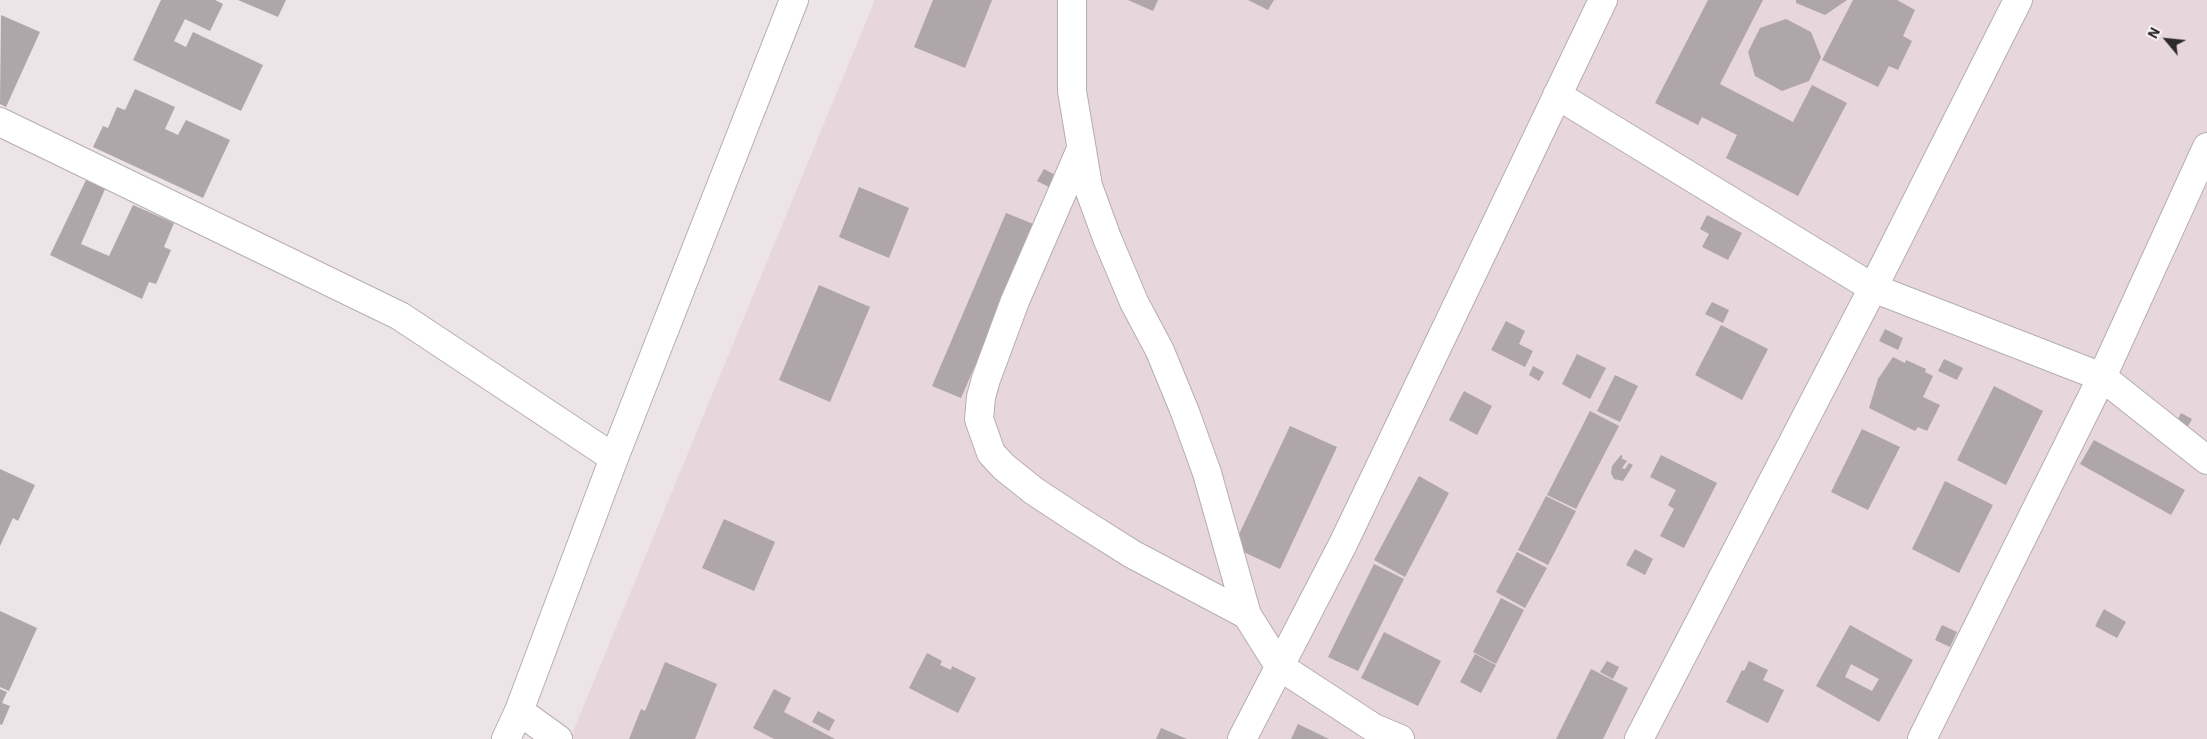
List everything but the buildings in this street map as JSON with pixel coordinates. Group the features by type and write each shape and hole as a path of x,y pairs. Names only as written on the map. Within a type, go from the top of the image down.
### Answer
{"street":[{"path":"506,739 519,711 614,458 794,0"},
{"path":"1072,0 1072,91 1088,186 1106,238 1134,302 1160,351 1207,473 1247,615 1279,666 1374,728 1400,739"},
{"path":"1242,739 1342,544 1603,0"},
{"path":"1639,739 1873,288 2018,0"},
{"path":"1557,95 1873,288 2102,377 2207,460"},
{"path":"0,122 400,316 614,458"},
{"path":"1922,739 2102,377 2207,147"},
{"path":"1081,149 1015,301 986,379 981,397 979,420 986,440 992,453 1004,467 1034,491 1132,554 1247,615"},
{"path":"519,711 558,739"}],"shaded area":[{"path":"875,0 2207,0 2207,739 570,739"}]}
